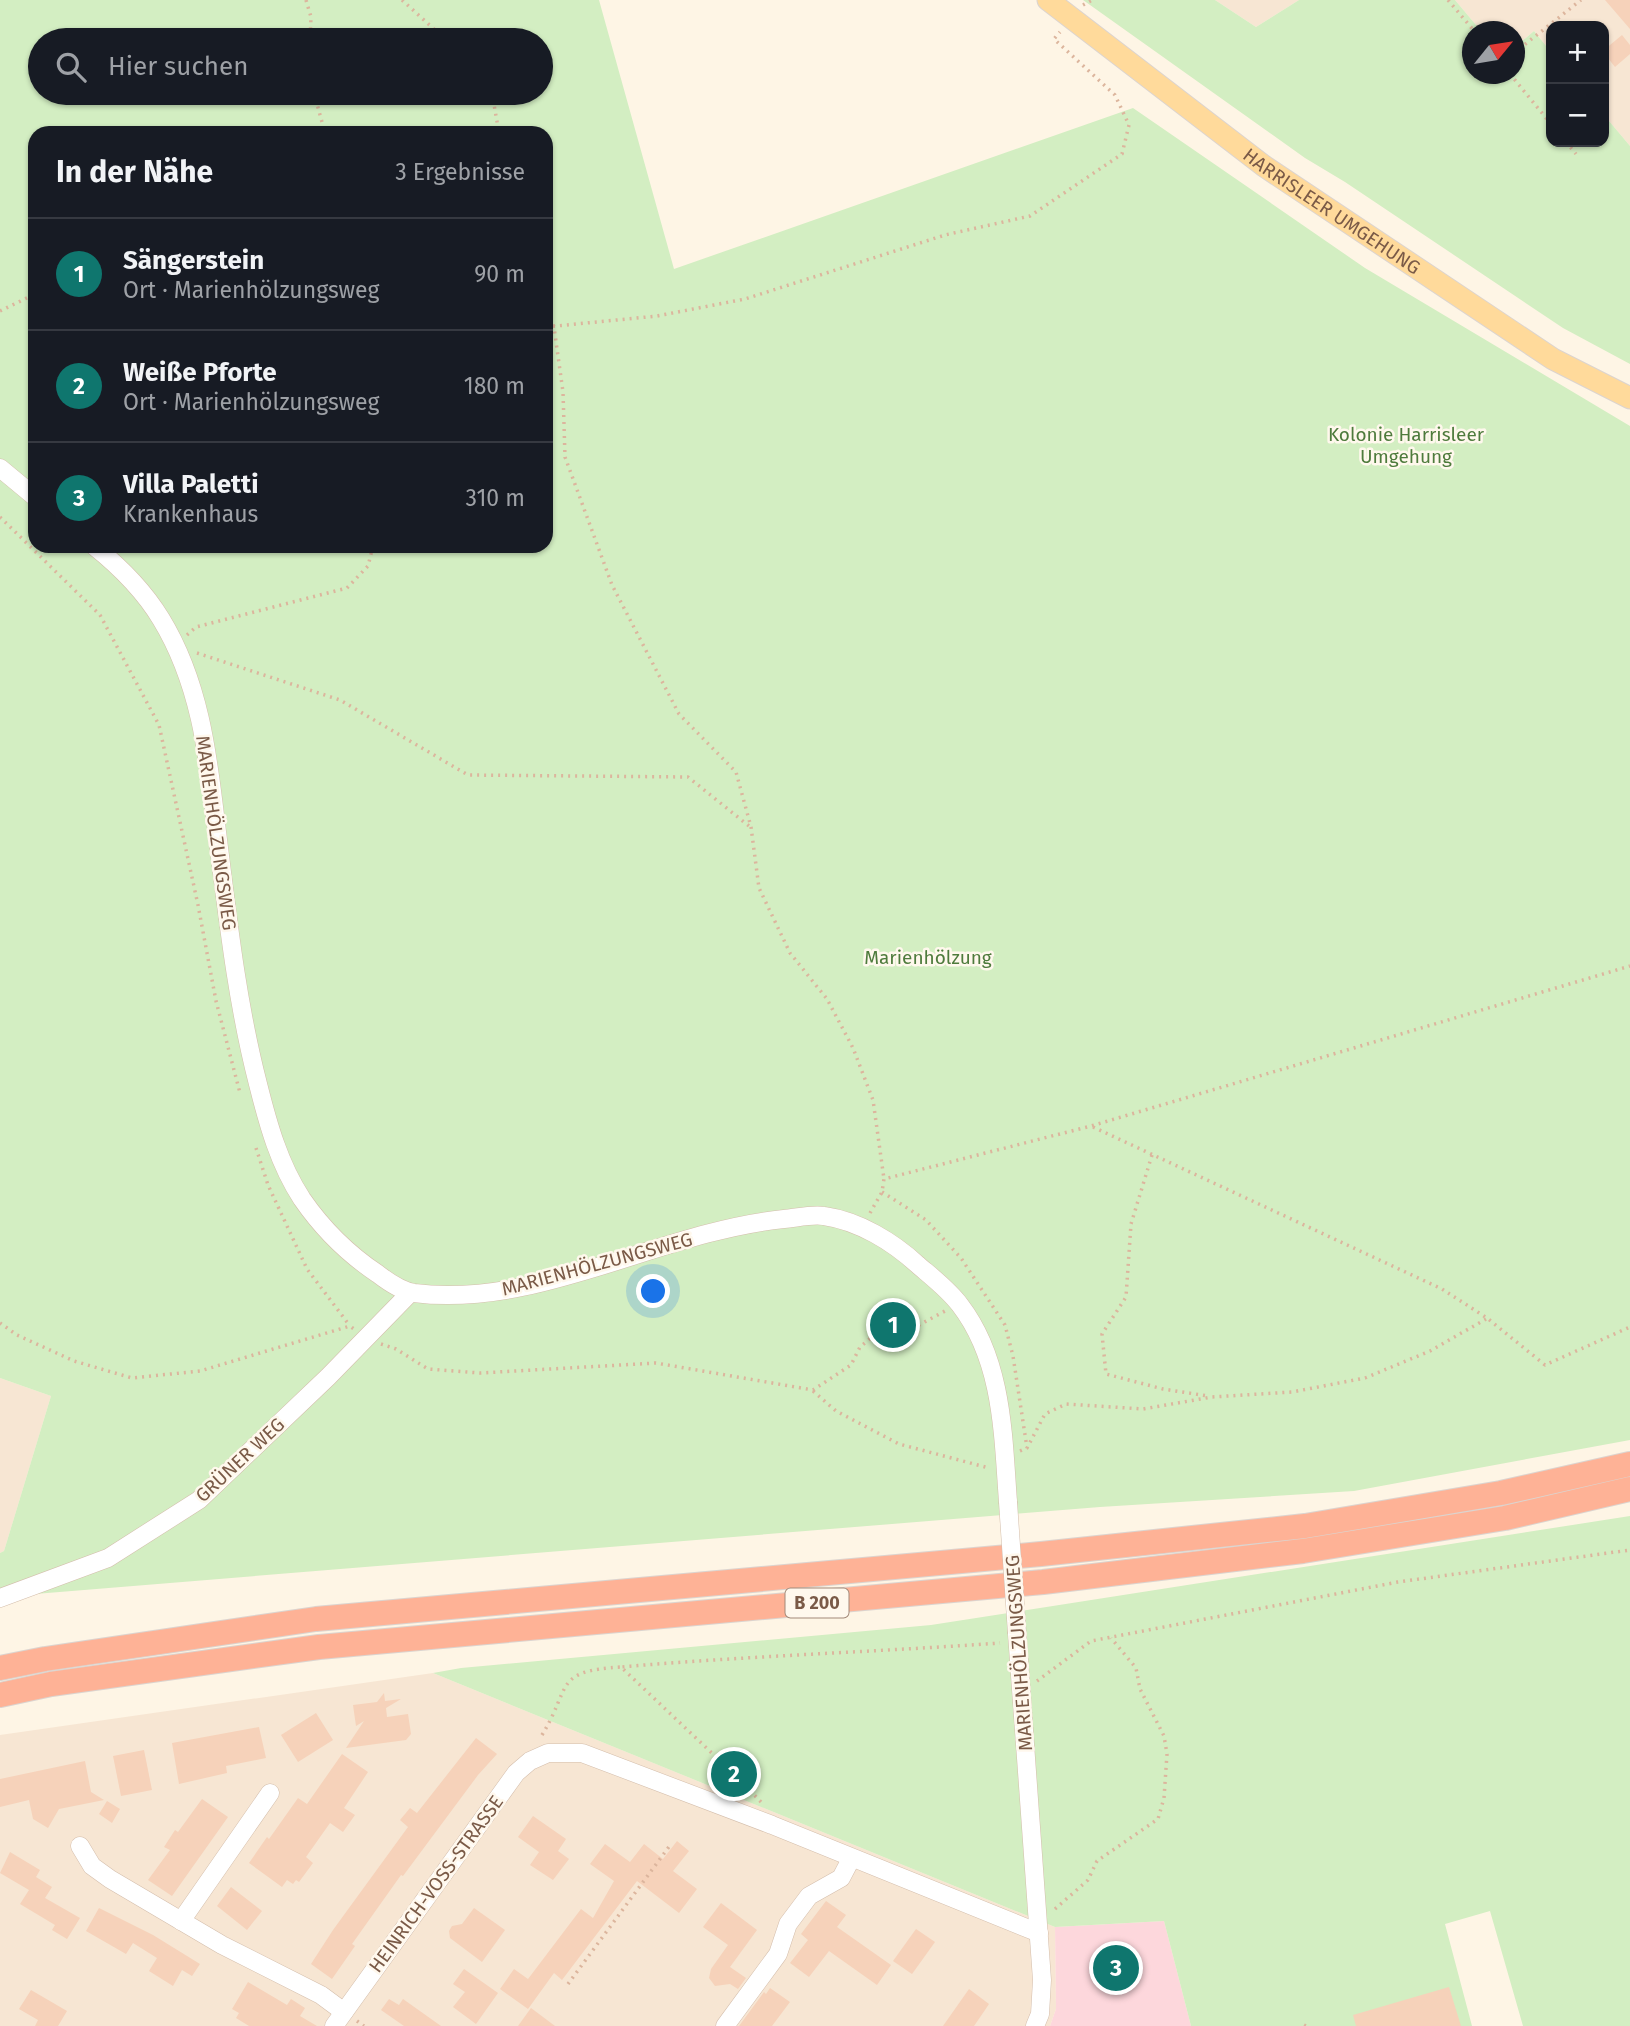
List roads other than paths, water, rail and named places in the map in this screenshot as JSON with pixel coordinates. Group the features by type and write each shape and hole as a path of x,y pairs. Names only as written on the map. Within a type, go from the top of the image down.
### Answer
{"highway":[{"name":"B 200","path":"0,1668 316,1619 1002,1557 1305,1526 1501,1493 1630,1464"},
{"name":"B 200","path":"0,1695 51,1684 319,1647 1029,1583 1303,1551 1505,1518 1630,1489"}],"main road":[{"name":"HARRISLEER UMGEHUNG","path":"1048,0 1265,166 1553,359 1630,398"}],"street":[{"path":"0,468 28,491"},
{"name":"MARIENHÖLZUNGSWEG","path":"101,553 138,588 160,617 194,693 207,750 233,955 250,1051 269,1126 283,1165 301,1197 322,1225 348,1251 369,1268 410,1293 463,1294 512,1289 753,1222 823,1216 861,1227 902,1250 959,1303 981,1341 995,1380 1005,1463 1042,1980 1040,2014 1035,2026"},
{"name":"GRÜNER WEG","path":"0,1598 108,1558 199,1500 410,1293"},
{"name":"HEINRICH-VOSS-STRASSE","path":"339,2019 516,1773 530,1761 548,1754 582,1753 772,1825 851,1859"},
{"path":"181,1921 270,1793"},
{"path":"80,1846 92,1866 222,1945 321,1996 339,2019"},
{"path":"725,2026 778,1954 788,1924 809,1896 841,1878 851,1859 1039,1933"}],"place":[{"name":"Sängerstein","path":"893,1325"},
{"name":"Weiße Pforte","path":"734,1774"},
{"name":"Villa Paletti","path":"1116,1968"}],"park label":[{"name":"Kolonie Harrisleer Umgehung","path":"1406,445"},
{"name":"Marienhölzung","path":"928,957"}]}
